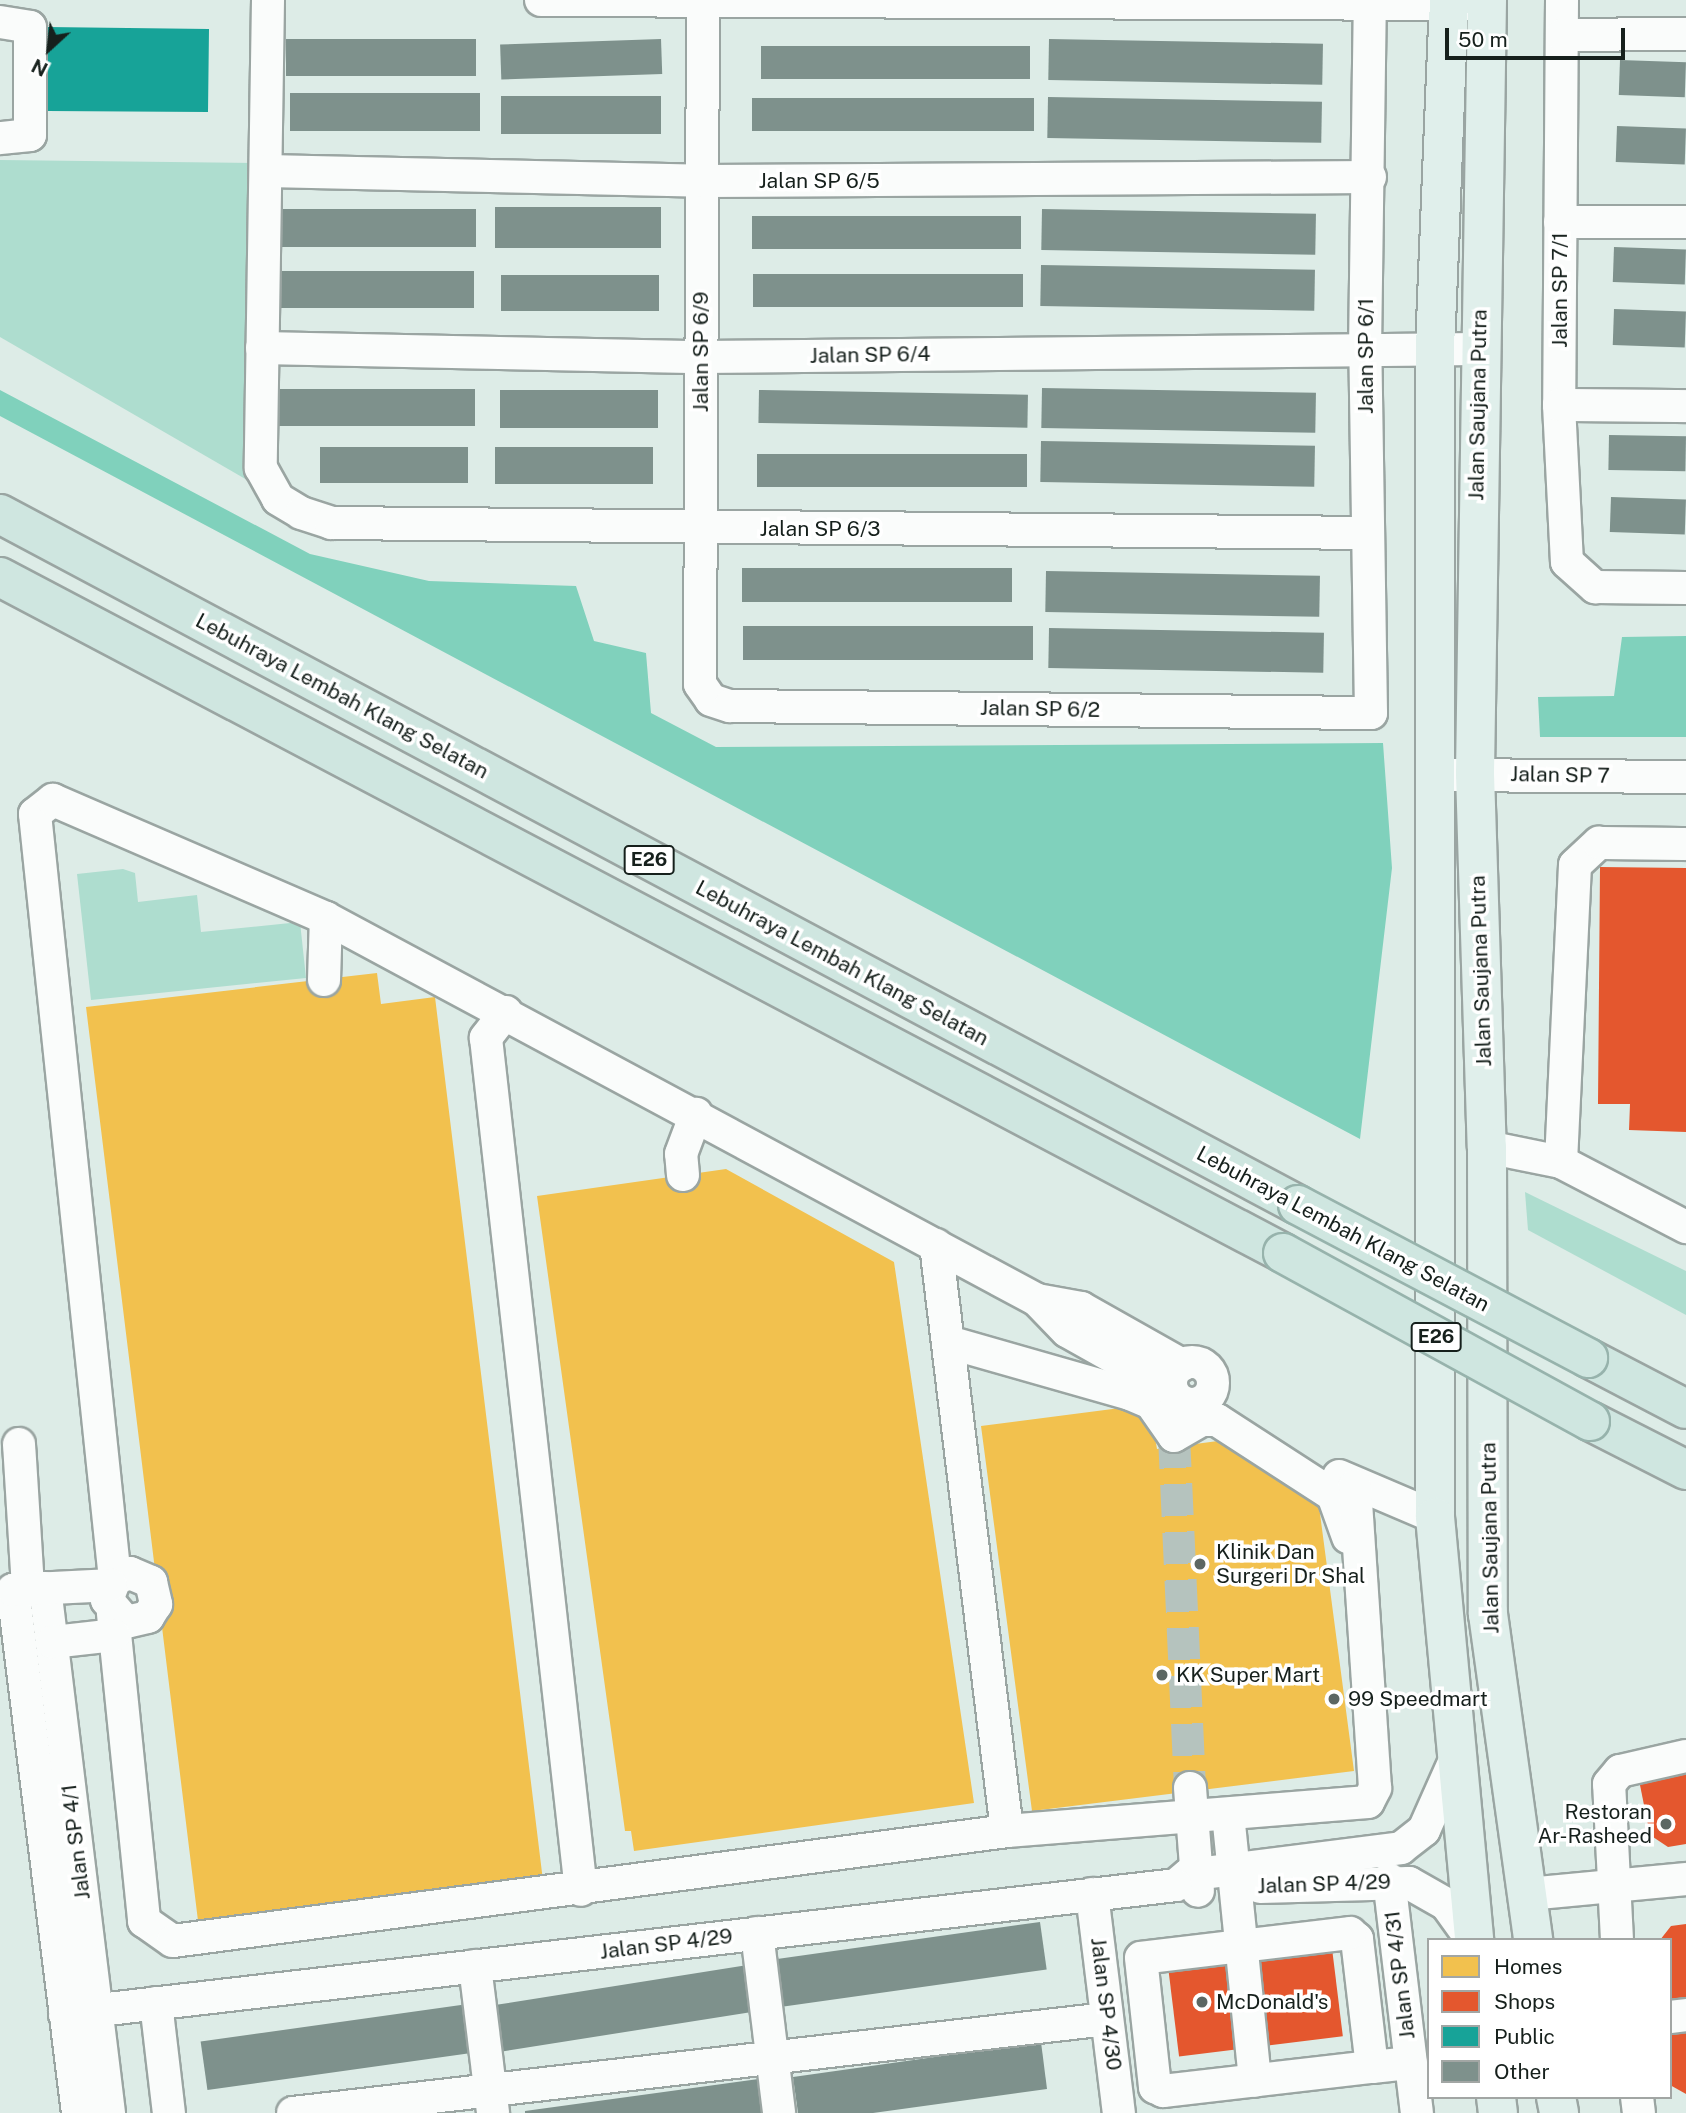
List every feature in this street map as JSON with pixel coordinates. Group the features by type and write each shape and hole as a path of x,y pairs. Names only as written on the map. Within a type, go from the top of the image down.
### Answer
{"highway":[{"name":"Lebuhraya Lembah Klang Selatan","path":"0,514 1686,1409"},
{"name":"E26","path":"0,577 1283,1253 1590,1421 1686,1470"}],"main road":[{"name":"Jalan Saujana Putra","path":"1449,2 1435,348 1435,1517 1473,1938"},
{"name":"Jalan Saujana Putra","path":"1486,2 1478,349 1475,775 1487,1147 1488,1614 1534,1938"}],"street":[{"path":"262,348 268,0"},
{"path":"541,0 1486,2"},
{"name":"Jalan SP 7/1","path":"1562,0 1559,405 1567,562 1578,576 1595,587 1686,588"},
{"name":"Jalan SP 6/9","path":"703,1 700,684 711,700"},
{"name":"Jalan SP 6/1","path":"1370,2 1370,177 1365,350 1371,713"},
{"path":"0,22 30,27 30,135 0,138"},
{"path":"1562,34 1686,34"},
{"name":"Jalan SP 6/5","path":"267,171 702,181 1370,177"},
{"path":"1560,222 1686,222"},
{"name":"Jalan SP 6/4","path":"262,348 701,357 1478,349"},
{"name":"Jalan SP 6/3","path":"262,348 261,468 278,499 331,523 700,529 1367,533"},
{"path":"1559,405 1686,406"},
{"name":"Jalan SP 6/2","path":"711,700 730,706 1371,713"},
{"name":"Jalan SP 7","path":"1433,775 1686,777"},
{"path":"1355,1486 1375,1788 1368,1802 1238,1813 1191,1802 1007,1831 581,1890 173,1941 144,1921 35,814 53,800 326,918 696,1114 1037,1300 1067,1331 1177,1377 1192,1405 1209,1397 1355,1486 1435,1517"},
{"path":"1561,1162 1575,865 1599,844 1686,844"},
{"path":"324,980 326,918"},
{"path":"506,1012 486,1038 581,1890"},
{"path":"683,1175 681,1154 696,1114"},
{"path":"1487,1147 1561,1162 1686,1227"},
{"path":"936,1245 1007,1831"},
{"path":"947,1342 1130,1394 1151,1404 1174,1436 1202,1420 1217,1420 1333,1495 1362,1590"},
{"name":"Jalan SP 4/1","path":"19,1444 37,1589 51,1642 109,2113"},
{"path":"37,1589 113,1603"},
{"name":"Jalan SP 4/1","path":"37,1589 13,1590 78,2113"},
{"path":"51,1642 113,1603"},
{"path":"1617,1938 1611,1886 1609,1784 1620,1770 1686,1756"},
{"path":"1235,1879 1401,1848 1424,1830 1456,1758"},
{"path":"1190,1883 1191,1802"},
{"path":"1238,1813 1235,1879 1255,2081"},
{"name":"Jalan SP 4/29","path":"65,2014 1235,1879 1389,1879 1446,1904 1472,1938"},
{"name":"Jalan SP 4/31","path":"1389,1879 1417,2113"},
{"path":"1528,1894 1686,1879"},
{"name":"Jalan SP 4/30","path":"1092,1894 1119,2113"},
{"path":"757,1933 779,2113"},
{"path":"1372,2067 1357,1939 1350,1933 1241,1943 1141,1958 1156,2087 1255,2081 1411,2063"},
{"path":"475,1966 491,2102"},
{"path":"156,2003 169,2113"},
{"path":"293,2113 491,2102 772,2058 1107,2019"}],"shaded area":[{"path":"0,160 257,163 254,484 0,337"},
{"path":"0,390 310,554 429,581 576,586 594,641 646,653 651,713 716,747 1383,743 1392,868 1360,1139 0,416"},
{"path":"1686,636 1686,737 1540,737 1538,697 1614,696 1622,637"},
{"path":"123,869 135,873 138,902 197,895 201,932 300,922 306,978 91,1000 77,874"},
{"path":"1525,1192 1686,1271 1686,1315 1528,1230"}],"building: Homes":[{"path":"377,973 381,1004 435,997 544,1889 199,1929 86,1007"},
{"path":"726,1169 894,1262 974,1803 634,1851 631,1831 625,1831 537,1196"},
{"path":"1128,1407 1153,1426 1157,1449 1218,1441 1317,1491 1354,1771 1032,1811 981,1426"}],"building: Shops":[{"path":"1600,867 1686,868 1686,1132 1629,1130 1630,1104 1598,1104"},
{"path":"1686,1769 1686,1844 1668,1847 1650,1835 1638,1775"},
{"path":"1686,1924 1686,1998 1672,2000 1672,1938 1662,1938 1671,1926"},
{"path":"1331,1940 1343,2036 1179,2056 1167,1960"},
{"path":"1686,2023 1686,2094 1672,2086 1672,2025"}],"building: Public":[{"path":"47,27 209,29 208,112 47,111 47,86 21,86 22,47 47,47"}],"building: Other":[{"path":"286,39 476,39 476,76 286,76"},
{"path":"661,39 662,74 501,80 500,45"},
{"path":"1049,39 1323,44 1322,85 1048,80"},
{"path":"761,46 1030,46 1030,79 761,79"},
{"path":"1620,60 1686,62 1685,97 1619,95"},
{"path":"290,93 480,93 480,131 290,131"},
{"path":"501,96 661,96 661,134 501,134"},
{"path":"1048,97 1322,102 1321,143 1047,138"},
{"path":"752,98 1034,98 1034,131 752,131"},
{"path":"1617,126 1686,128 1685,164 1616,162"},
{"path":"495,207 661,207 661,248 495,248"},
{"path":"274,209 476,209 476,247 274,247"},
{"path":"1042,209 1316,214 1315,255 1041,250"},
{"path":"752,216 1021,216 1021,249 752,249"},
{"path":"1614,247 1686,250 1685,284 1613,282"},
{"path":"1041,265 1315,270 1314,311 1040,306"},
{"path":"274,271 474,271 474,308 274,308"},
{"path":"753,274 1023,274 1023,307 753,307"},
{"path":"501,275 659,275 659,311 501,311"},
{"path":"1614,309 1686,312 1685,347 1613,345"},
{"path":"1042,388 1316,393 1315,433 1041,428"},
{"path":"264,389 475,389 475,426 264,426"},
{"path":"500,390 658,390 658,428 500,428"},
{"path":"759,390 1028,395 1027,428 758,423"},
{"path":"1609,435 1686,436 1685,471 1608,470"},
{"path":"1041,441 1315,446 1314,487 1040,482"},
{"path":"320,447 468,447 468,483 320,483"},
{"path":"495,447 653,447 653,484 495,484"},
{"path":"757,454 1027,454 1027,487 757,487"},
{"path":"1611,497 1686,500 1685,535 1610,532"},
{"path":"742,568 1012,568 1012,602 742,602"},
{"path":"1046,571 1320,576 1319,617 1045,612"},
{"path":"743,626 1033,626 1033,660 743,660"},
{"path":"1049,628 1324,633 1323,673 1048,668"},
{"path":"1040,1922 1047,1970 780,2007 774,1959"},
{"path":"754,1964 761,2010 496,2053 488,2006"},
{"path":"468,2004 475,2053 207,2090 201,2042"},
{"path":"1041,2042 1047,2089 873,2113 798,2113 793,2077"},
{"path":"766,2078 771,2113 525,2113 525,2111"}],"tunnel":[{"path":"1174,1436 1190,1788"}],"place":[{"name":"Klinik Dan Surgeri Dr Shal","path":"1200,1564"},
{"name":"KK Super Mart","path":"1162,1675"},
{"name":"99 Speedmart","path":"1334,1699"},
{"name":"Restoran Ar-Rasheed","path":"1666,1824"},
{"name":"McDonald's","path":"1202,2002"}]}
